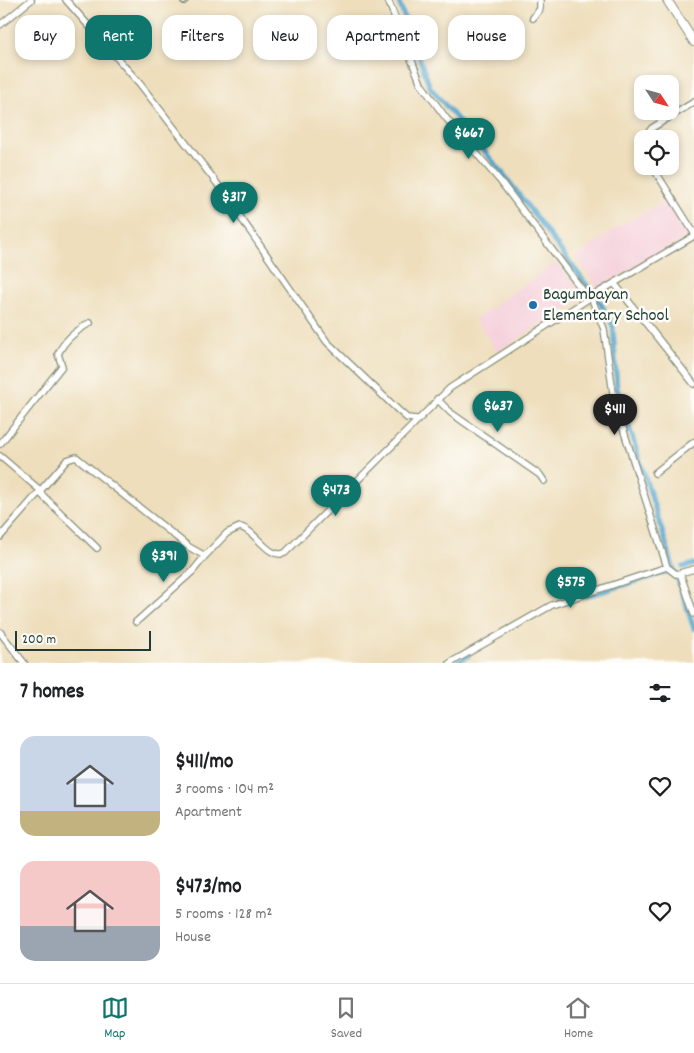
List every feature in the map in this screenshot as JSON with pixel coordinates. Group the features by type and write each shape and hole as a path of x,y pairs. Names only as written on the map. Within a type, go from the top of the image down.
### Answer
{"main road":[{"path":"667,0 694,42"}],"street":[{"path":"0,25 31,0"},
{"path":"66,0 140,84 216,182 328,342 407,418 410,426"},
{"path":"388,0 421,84 446,118 501,182 591,297 604,329 614,400 667,567 674,574 694,569"},
{"path":"533,18 540,9 540,0"},
{"path":"650,130 694,102"},
{"path":"136,622 192,572 227,533 240,527 251,531 273,552 281,555 285,553 437,399 477,369 694,234 658,175"},
{"path":"614,283 694,384"},
{"path":"0,444 62,366 58,354 61,349 77,331 90,323"},
{"path":"437,399 451,413 540,475 544,481"},
{"path":"407,418 418,419"},
{"path":"656,473 694,442"},
{"path":"0,456 41,492 97,548"},
{"path":"0,537 67,460 73,457 78,458 189,547 205,556"},
{"path":"450,663 552,604 667,567"},
{"path":"680,573 694,614"},
{"path":"0,632 24,663"}],"shaded area":[{"path":"671,198 693,233 598,289 576,257 616,228"},
{"name":"Bagumbayan Elementary School","path":"556,262 585,297 497,352 475,319"}],"waterway":[{"path":"398,0 430,87 502,172 601,304 613,326 617,388 675,572"},
{"path":"683,567 694,564"},
{"path":"587,596 668,572"},
{"path":"677,578 694,629"},
{"path":"456,663 468,656"}],"place":[{"name":"Bagumbayan Elementary School","path":"533,305"}]}
